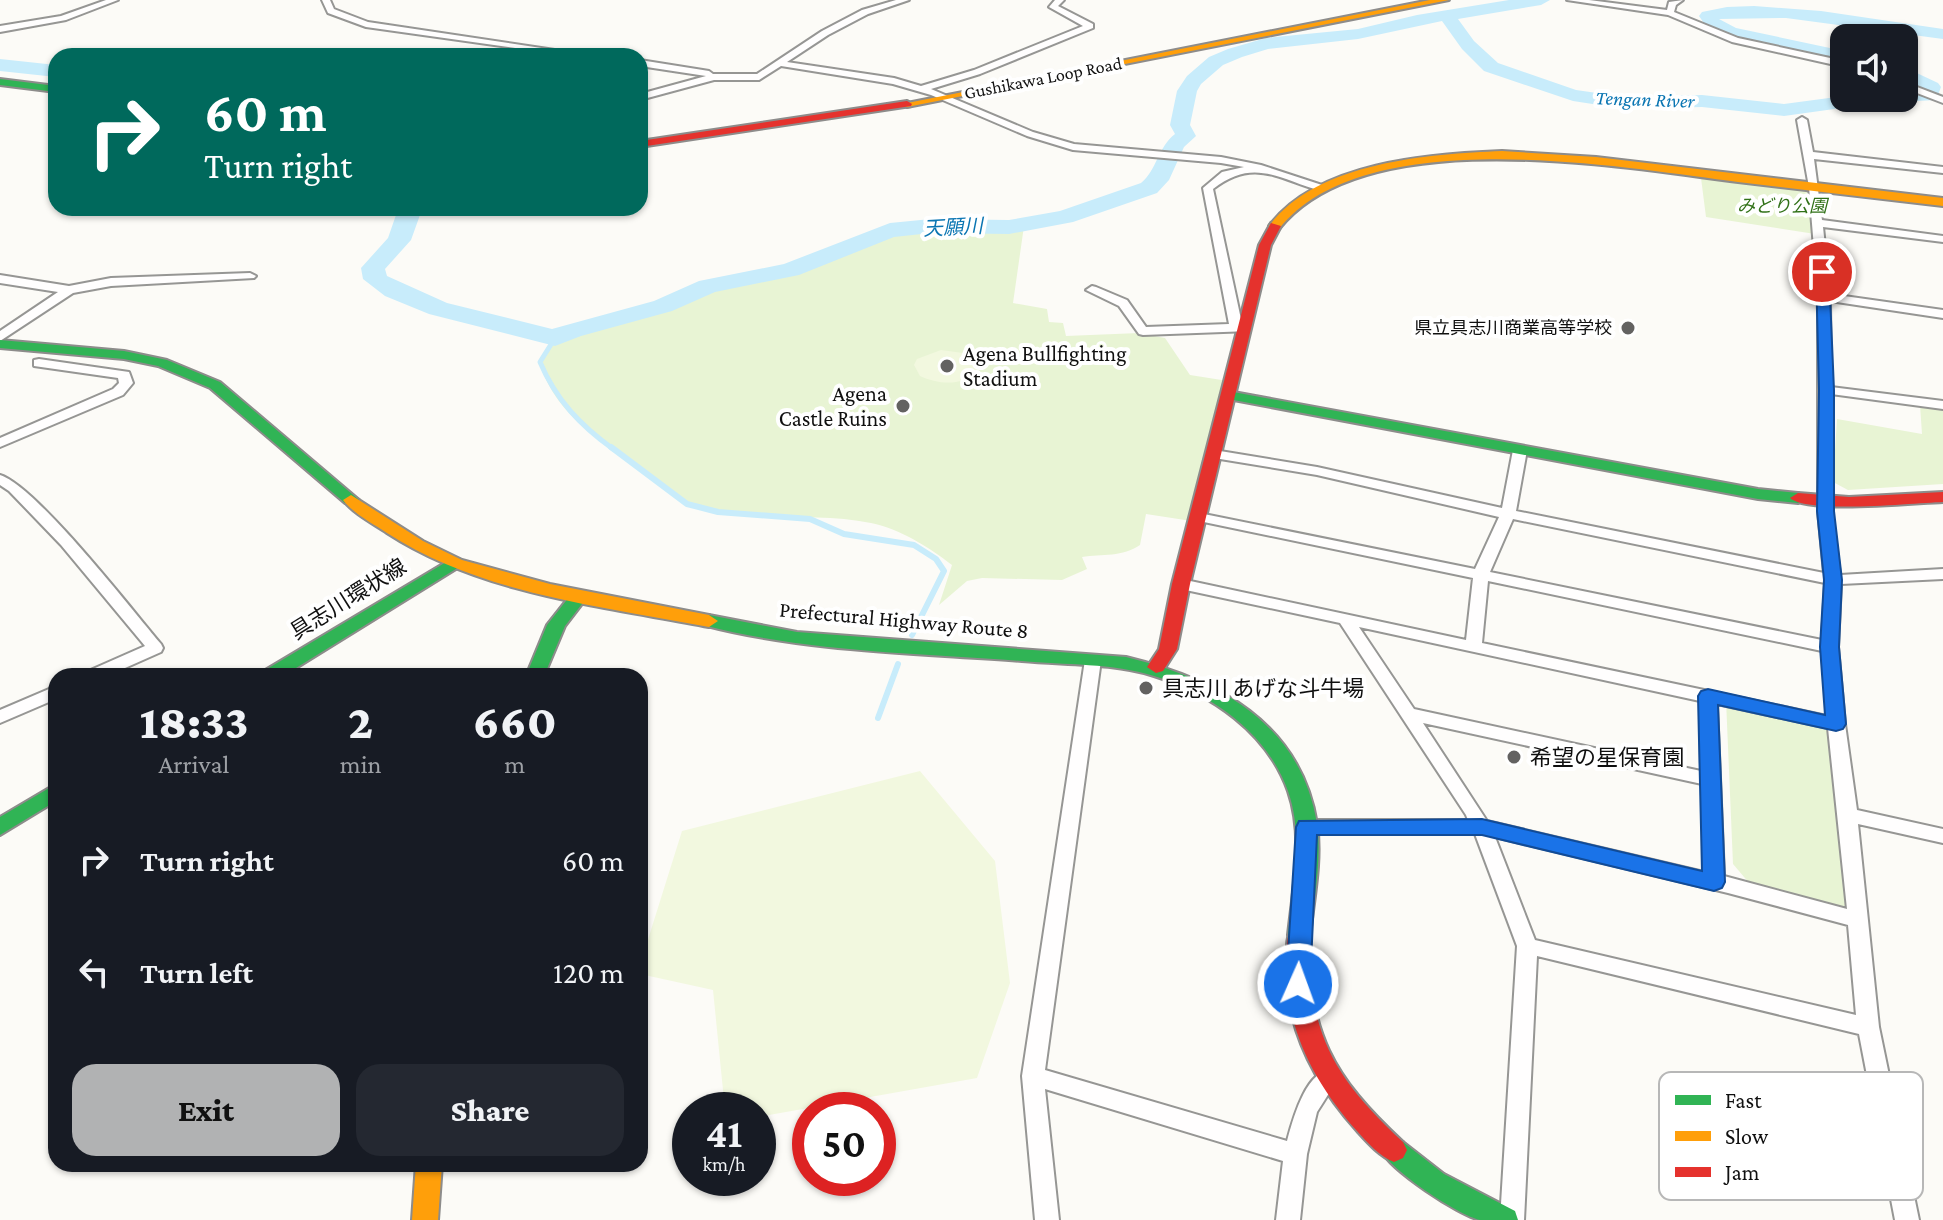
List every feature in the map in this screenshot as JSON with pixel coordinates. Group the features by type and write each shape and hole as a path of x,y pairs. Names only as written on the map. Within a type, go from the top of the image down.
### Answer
{"main road":[{"name":"Gushikawa Loop Road","path":"648,143 807,122 1444,0"},
{"path":"0,82 48,88"},
{"path":"1156,667 1168,649 1241,327 1269,234 1282,215 1321,188 1365,172 1406,162 1493,155 1572,158 1943,202"},
{"name":"Prefectural Highway Route 8","path":"1,342 124,355 162,363 215,385 368,514 453,563 579,596 797,638 1156,667 1215,693 1258,725 1293,771 1302,794 1306,827 1298,984 1308,1038 1327,1079 1373,1132 1433,1182 1505,1220"},
{"path":"1228,395 1733,491 1826,501 1882,502 1943,497"},
{"name":"具志川環状線","path":"287,668 453,563"},
{"path":"538,668 556,625 579,596"},
{"path":"0,827 48,796"},
{"path":"425,1220 428,1172"}],"street":[{"path":"0,29 63,18 114,0"},
{"path":"326,0 331,11 366,24 535,48"},
{"path":"648,95 714,77 759,77 783,64 825,33 865,12 905,0"},
{"path":"921,89 977,72 1090,26 1053,7 1060,0"},
{"path":"1571,0 1670,13 1735,40 1830,61"},
{"path":"1670,13 1672,4 1679,0"},
{"path":"648,64 705,72 714,77"},
{"path":"783,64 894,81 944,97 1030,134 1073,147 1221,160 1257,167 1321,188"},
{"path":"1918,90 1943,100"},
{"path":"1802,120 1814,187 1824,297 1826,501 1833,580 1830,647 1836,724 1868,1027 1877,1072"},
{"path":"1809,155 1943,170"},
{"path":"1092,290 1123,303 1143,331 1241,327 1208,188 1226,174 1257,167"},
{"path":"1818,223 1943,239"},
{"path":"0,279 69,290 111,282 250,276"},
{"path":"1,342 69,290"},
{"path":"1824,297 1943,314"},
{"path":"0,443 118,392 126,383 124,375 107,370 39,363"},
{"path":"1827,390 1943,405"},
{"path":"1474,644 1481,574 1508,514 1520,450"},
{"path":"1214,454 1317,471 1508,514 1833,580 1943,574"},
{"path":"0,479 14,488 66,542 155,648 110,668"},
{"path":"1199,517 1830,647"},
{"path":"1181,584 1474,644 1836,724"},
{"path":"1345,619 1482,827 1527,946 1512,1220"},
{"path":"1047,1220 1033,1076 1093,660"},
{"path":"0,717 48,696"},
{"path":"1708,696 1714,882"},
{"path":"1408,714 1711,780"},
{"path":"1848,815 1943,836"},
{"path":"1306,827 1482,827 1858,920"},
{"path":"1527,946 1868,1027"},
{"path":"1033,1076 1295,1154"},
{"path":"1288,1220 1295,1154 1307,1109 1327,1079"},
{"path":"1903,1200 1907,1220"}],"green space":[{"name":"みどり公園","path":"1692,172 1814,187 1815,234 1706,217 1701,178"},
{"path":"931,226 1024,226 1013,303 1047,309 1049,322 1063,323 1066,336 1139,333 1165,338 1190,375 1228,381 1198,522 1146,514 1140,545 1133,549 1082,557 1087,569 1062,580 982,578 967,581 939,605 952,565 924,545 893,530 848,519 732,515 687,504 582,425 549,386 540,362 555,338 572,330 663,306 708,286 771,275 809,264 890,230"},
{"name":"Agena Bullfighting Stadium","path":"941,350 970,354 979,363 979,368 960,381 935,381 920,376 914,365 917,359"},
{"path":"1920,405 1943,409 1943,484 1848,490 1833,482 1837,419 1922,434"},
{"path":"1726,700 1836,724 1857,911 1750,884 1733,864"},
{"path":"920,771 995,861 1010,983 977,1078 896,1092 792,1092 792,1111 776,1114 776,1092 723,1092 713,990 648,976 648,939 682,831"}],"waterway":[{"name":"天願川","path":"1447,15 1541,0"},
{"name":"Tengan River","path":"1830,54 1731,32 1714,25 1708,16 1754,11 1877,24"},
{"name":"天願川","path":"408,216 399,240 373,268 375,279 394,291 438,309 555,338 572,330 663,306 708,286 790,270 890,230 931,226 1009,227 1065,217 1149,188 1158,180 1175,144 1186,136 1180,125 1187,91 1194,80 1216,61 1266,44 1358,34 1447,15"},
{"name":"Tengan River","path":"1447,15 1468,45 1491,67 1573,95 1625,103 1702,101 1784,110 1830,104"},
{"name":"Tengan River","path":"1918,30 1943,34"},
{"name":"天願川","path":"0,65 48,70"},
{"name":"Tengan River","path":"1918,80 1931,87 1929,96 1918,97"},
{"path":"555,338 540,362 546,376 570,411 613,449"},
{"path":"611,447 687,504 718,512 810,519 844,534 914,545 936,559 944,571 912,635"},
{"path":"878,718 898,664"}],"traffic: fast":[{"path":"0,82 48,88"},
{"path":"0,344 124,355 162,363 215,385 351,500"},
{"path":"1228,395 1758,494 1798,498"},
{"path":"282,668 453,563"},
{"path":"538,668 556,625 579,596"},
{"path":"709,621 797,638 1126,663 1189,682 1218,697 1244,715 1266,737 1285,762 1298,791 1307,838 1299,935"},
{"path":"0,827 48,796"},
{"path":"1394,1150 1435,1183 1505,1220"}],"traffic: slow":[{"path":"907,104 1444,0"},
{"path":"1275,226 1303,199 1325,187 1362,174 1408,163 1502,155 1596,160 1943,202"},
{"path":"351,500 402,535 456,564 550,590 709,621"},
{"path":"425,1220 428,1172"}],"traffic: jam":[{"path":"648,143 907,104"},
{"path":"1156,667 1168,649 1181,584 1265,245 1275,226"},
{"path":"1798,498 1849,502 1943,497"},
{"path":"1299,935 1300,999 1317,1055 1349,1104 1394,1150"}],"place":[{"name":"県立具志川商業高等学校","path":"1628,328"},
{"name":"Agena Bullfighting Stadium","path":"947,366"},
{"name":"Agena Castle Ruins","path":"903,406"},
{"name":"具志川 あげな斗牛場","path":"1146,688"},
{"name":"希望の星保育園","path":"1514,757"}],"route":[{"path":"1298,984 1306,827 1482,827 1714,882 1708,696 1836,724 1830,647 1833,580 1825,511 1827,390 1822,272"}]}
